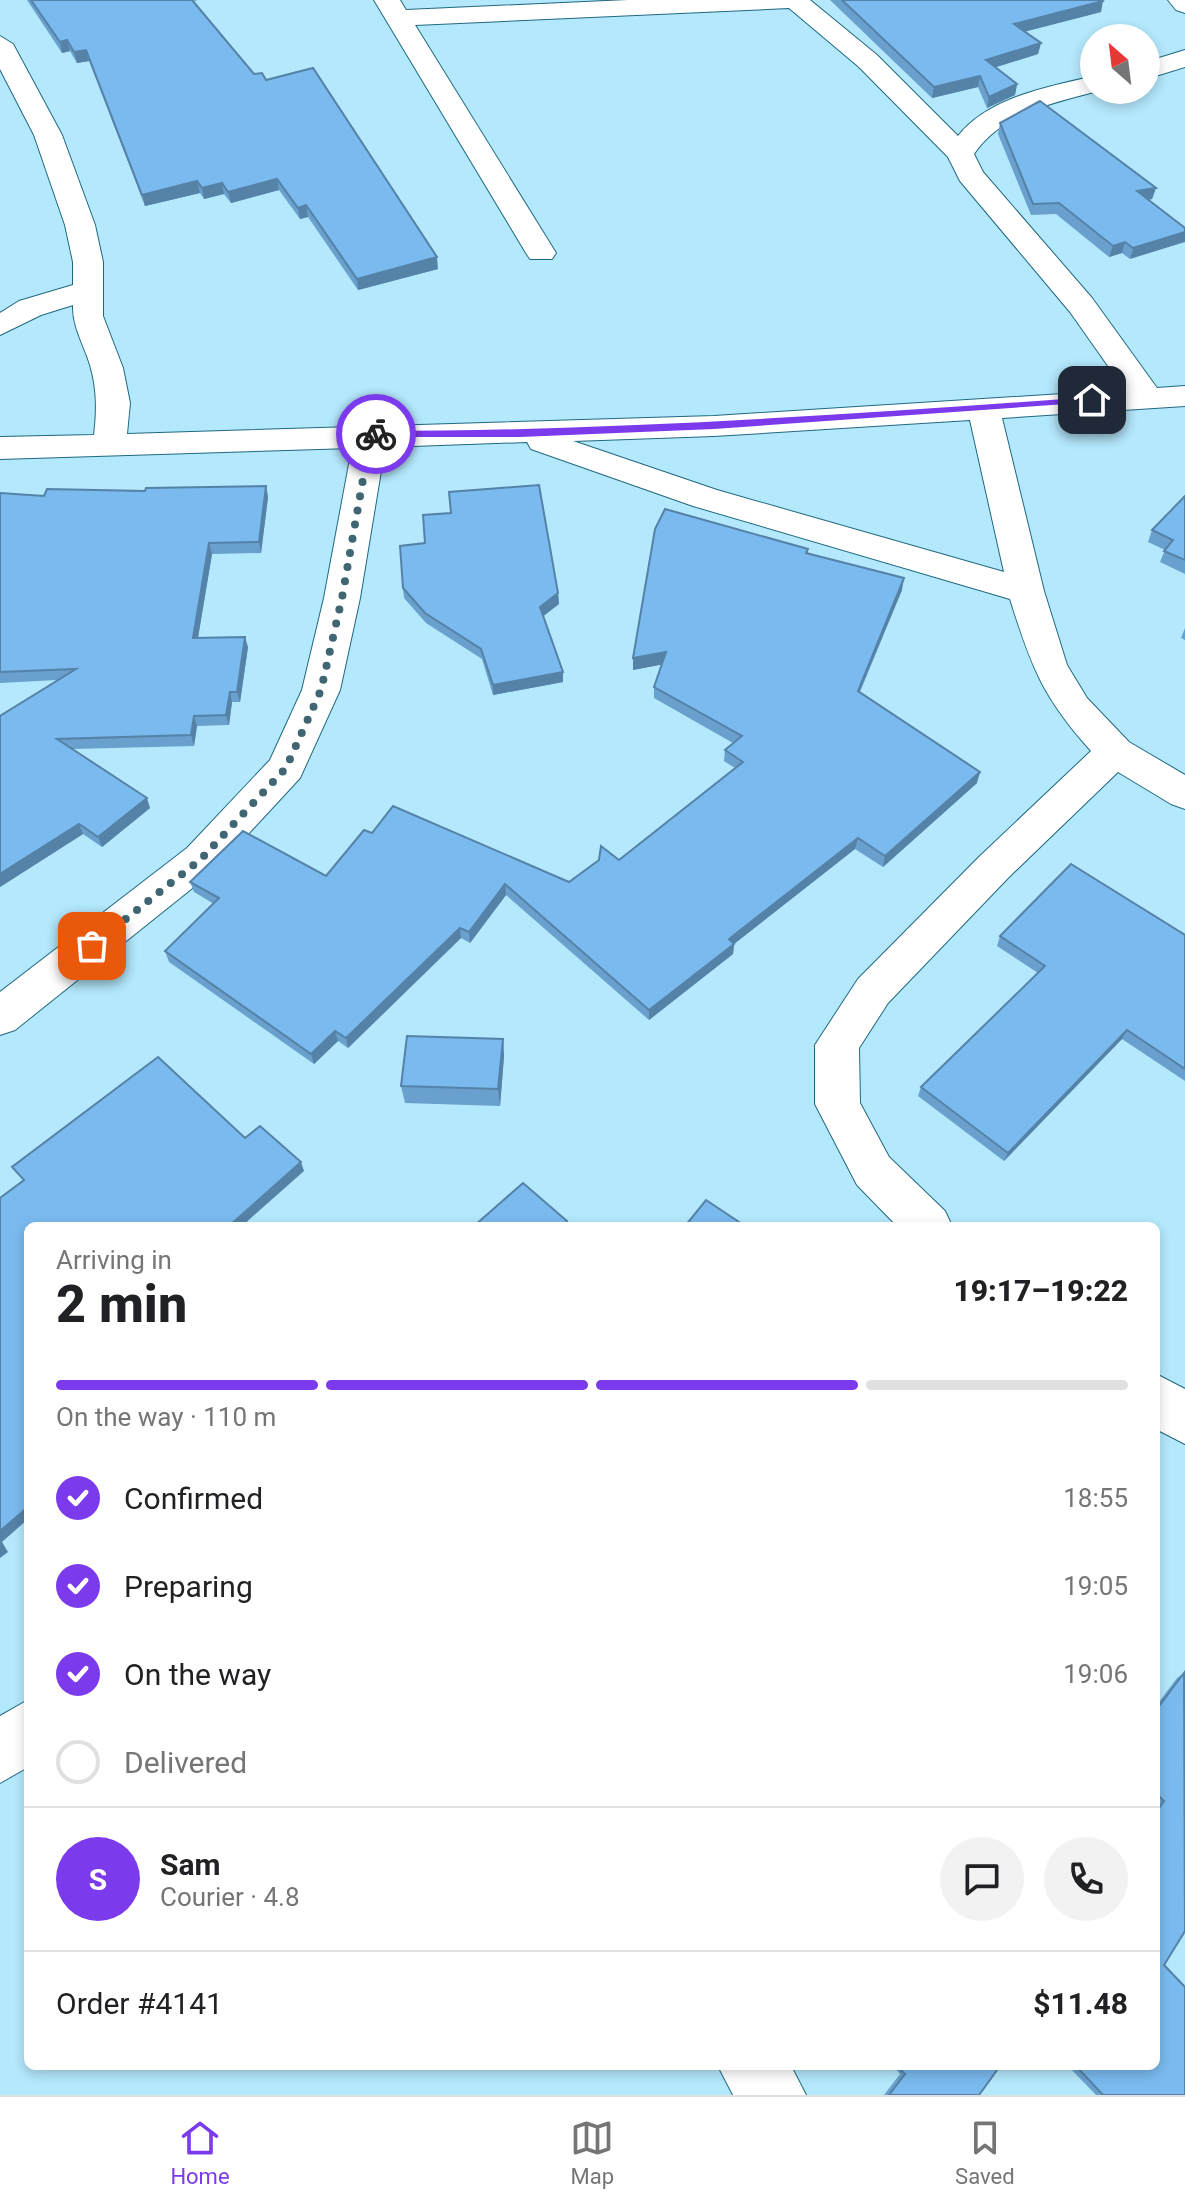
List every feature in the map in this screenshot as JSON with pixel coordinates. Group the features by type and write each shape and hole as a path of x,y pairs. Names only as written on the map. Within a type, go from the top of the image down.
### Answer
{"street":[{"path":"541,253 393,9 795,0 868,61 960,154 970,175 1081,305 1147,397"},
{"path":"1181,0 1185,5"},
{"path":"0,44 48,135 85,247 88,316 107,368 114,403 110,442"},
{"path":"1160,66 1185,58"},
{"path":"960,154 969,137 990,121 1050,96 1080,88"},
{"path":"0,326 30,308 86,291"},
{"path":"0,448 110,442 371,434 520,434 714,426 1185,396"},
{"path":"983,407 1026,591 1049,665 1074,708 1115,752 1185,794"},
{"path":"0,1017 201,859 286,768 321,690 342,598 371,434"},
{"path":"520,434 705,498 1026,591"},
{"path":"924,1222 873,1171 838,1104 837,1045 873,991 994,867 1115,752"},
{"path":"1160,1401 1185,1420"},
{"path":"0,1755 24,1732"},
{"path":"753,2070 775,2095"}],"building":[{"path":"31,0 192,0 254,74 262,73 266,80 313,68 437,257 357,279 306,205 298,208 277,179 228,192 222,183 202,188 197,181 142,195 86,50 74,52 67,40 60,42"},
{"path":"842,0 1103,1 1014,24 1041,43 986,60 1017,84 989,97 980,76 934,87"},
{"path":"1040,101 1156,188 1137,191 1185,228 1185,232 1133,248 1125,242 1113,246 1059,203 1033,204 1000,123"},
{"path":"539,485 558,593 540,607 563,672 493,685 481,649 425,613 403,588 400,546 425,543 423,515 451,513 449,492"},
{"path":"266,486 259,542 209,543 193,638 245,637 237,692 230,692 226,715 194,716 191,735 57,739 147,798 98,837 79,824 0,874 0,716 76,669 0,672 0,493 44,496 47,489 145,491 146,488"},
{"path":"1185,496 1185,560 1164,551 1173,540 1152,530"},
{"path":"665,509 808,549 806,553 904,578 858,691 980,772 885,856 858,838 729,939 734,944 649,1010 505,884 469,932 460,928 346,1038 335,1031 311,1054 165,951 219,898 190,882 243,831 326,876 364,830 372,833 393,806 569,882 599,860 601,846 619,860 743,762 725,750 742,736 654,687 666,652 633,658 655,529"},
{"path":"1071,864 1185,935 1185,1069 1127,1030 1008,1153 921,1087 1045,966 1000,936"},
{"path":"407,1036 503,1039 498,1089 401,1086"},
{"path":"158,1057 245,1138 260,1126 301,1162 234,1222 24,1222 24,1510 0,1531 0,1198 24,1180 12,1167"},
{"path":"523,1183 567,1221 566,1222 479,1222"},
{"path":"706,1200 739,1222 688,1222"},
{"path":"1184,1673 1185,1931 1164,1965 1185,1987 1185,2095 1103,2095 1080,2070 1160,2070 1160,1806 1164,1801 1160,1797 1160,1705"},
{"path":"901,2070 997,2070 979,2095 889,2095 905,2074"}],"way so far":[{"path":"92,946 201,859 286,768 321,690 342,598 371,434 376,434"}],"route":[{"path":"376,434 520,434 714,426 1092,400"}]}
